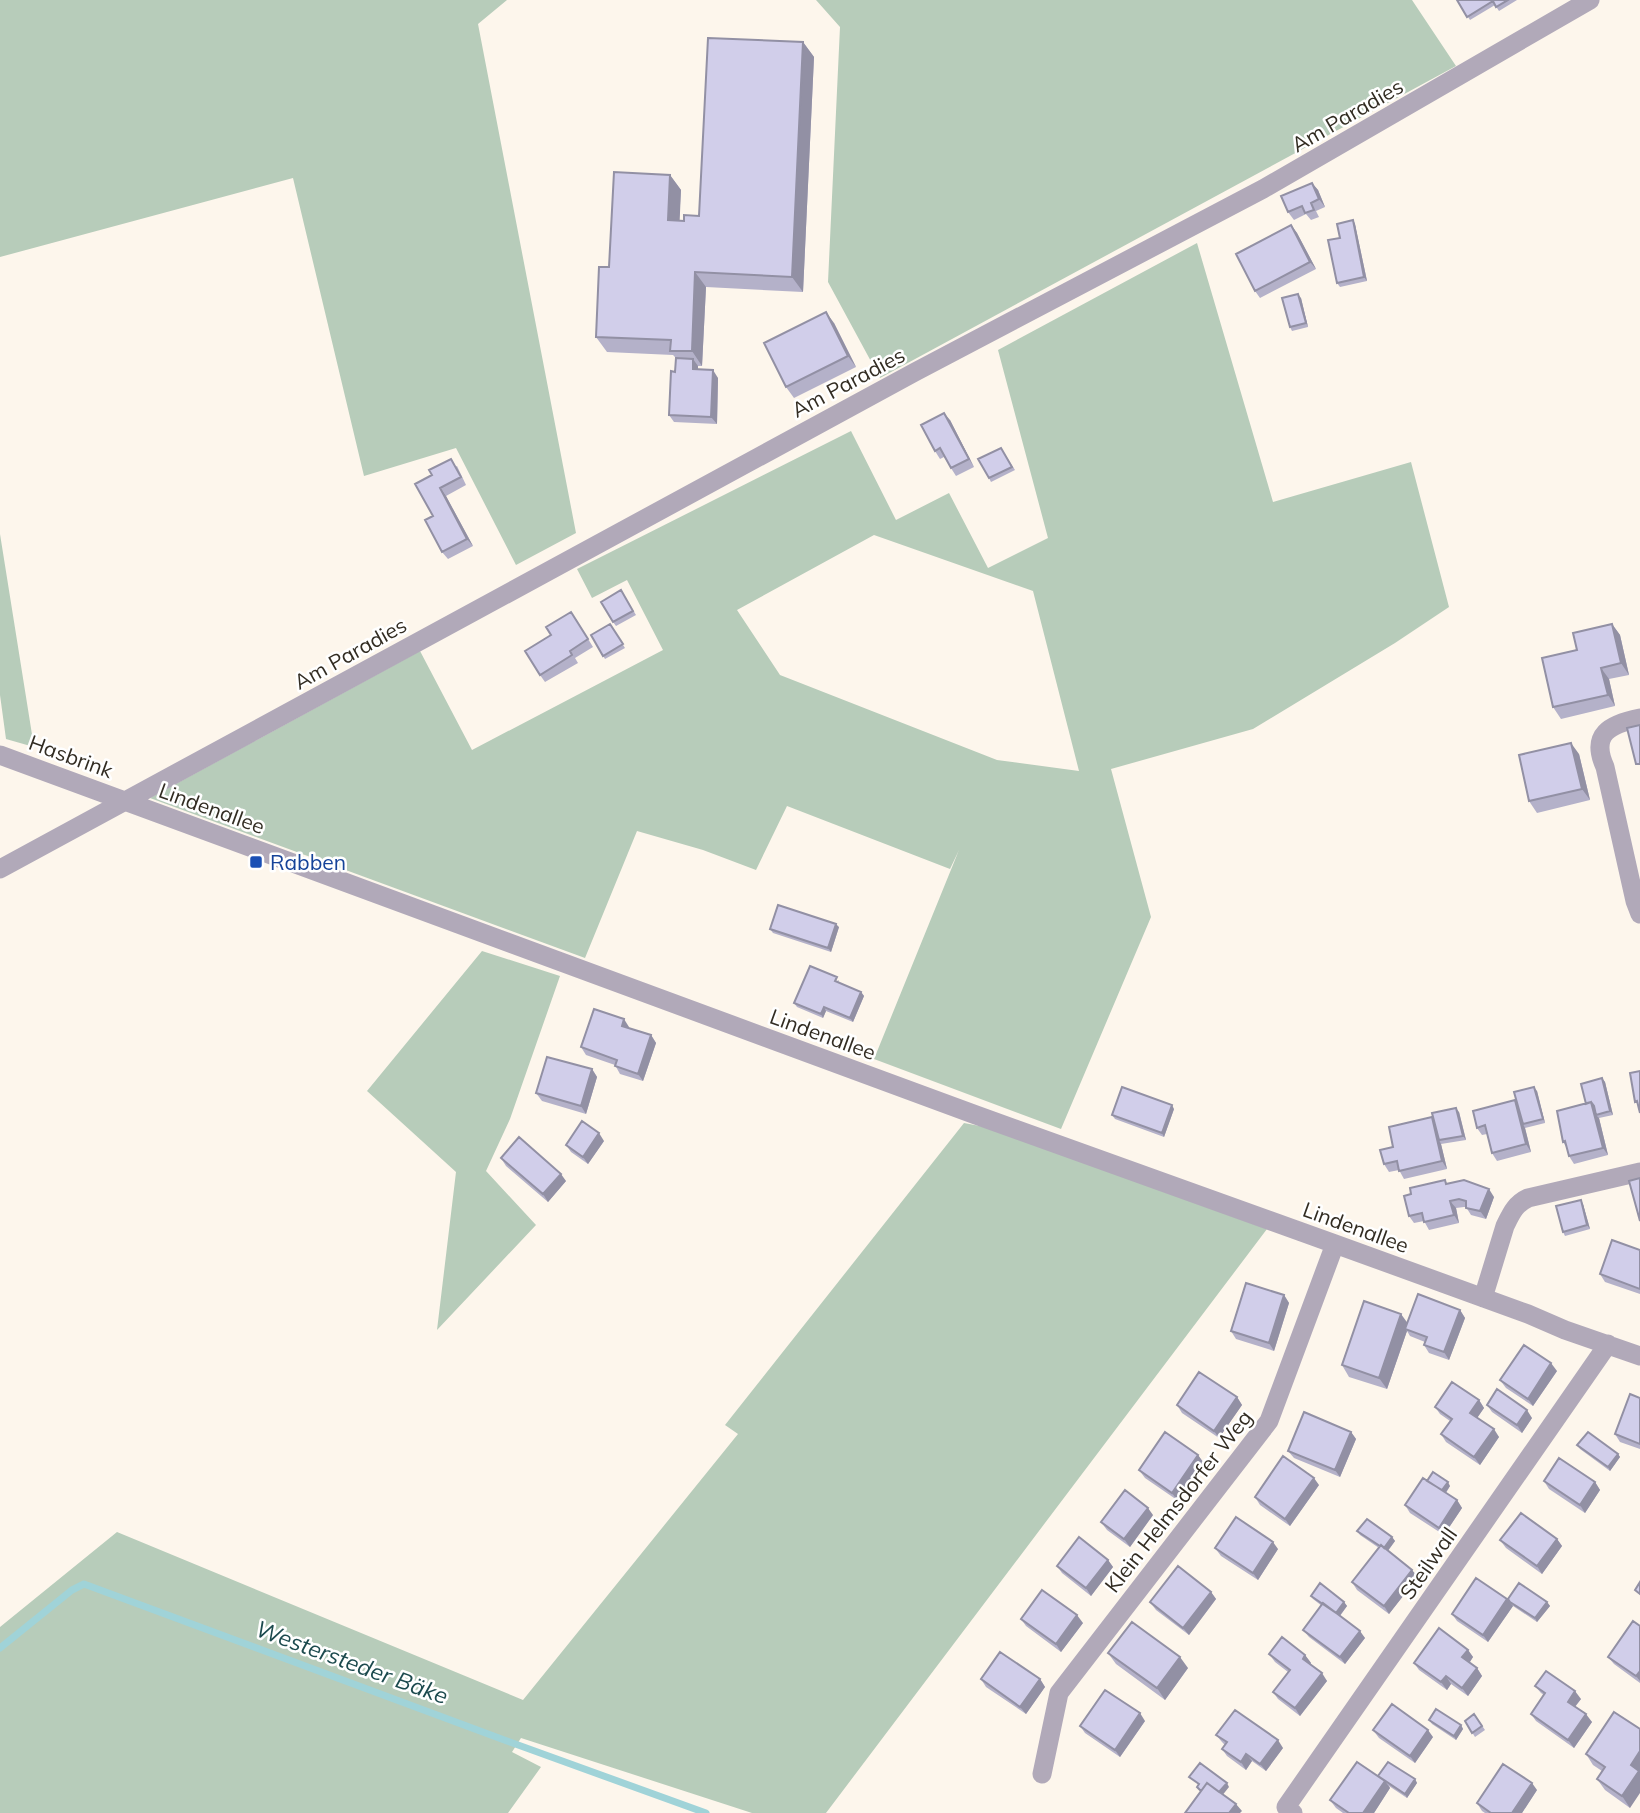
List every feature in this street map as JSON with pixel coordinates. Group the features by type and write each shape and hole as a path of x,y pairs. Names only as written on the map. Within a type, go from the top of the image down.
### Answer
{"street":[{"name":"Am Paradies","path":"126,801 915,372 1263,189 1590,0"},
{"path":"1640,718 1623,721 1608,729 1601,740 1598,753 1605,767 1640,914"},
{"name":"Hasbrink","path":"0,755 126,801"},
{"name":"Lindenallee","path":"0,869 126,801 976,1115 1640,1356"},
{"path":"1483,1298 1505,1226 1516,1205 1528,1199 1640,1172"},
{"name":"Klein Helmsdorfer Weg","path":"1042,1774 1059,1693 1269,1421 1335,1244"},
{"name":"Steilwall","path":"1287,1811 1608,1344"}],"green space":[{"path":"0,0 507,0 478,24 576,533 516,565 456,448 364,476 293,178 0,257"},
{"path":"816,0 1412,0 1456,66 880,378 828,282 840,27"},
{"path":"1197,243 1273,502 1411,462 1449,607 1253,729 1111,769 1151,917 1061,1129 874,1059 959,850 950,869 787,806 756,870 703,850 637,831 585,958 150,798 420,651 472,750 663,650 627,580 592,598 577,569 851,431 896,520 949,493 988,568 1048,538 998,350","holes":["874,535 1033,591 1079,771 997,760 780,675 737,610"]},
{"path":"0,534 34,747 6,739 0,695"},
{"path":"482,951 560,976 510,1119 486,1171 536,1225 437,1330 456,1172 367,1091"},
{"path":"964,1123 985,1127 1267,1229 826,1813 752,1813 521,1738 512,1752 541,1767 508,1813 0,1813 0,1627 117,1532 523,1700 738,1434 725,1425"}],"building":[{"path":"1457,0 1508,0 1496,7 1493,1 1467,17"},
{"path":"708,38 803,42 792,277 695,272 692,351 670,351 671,340 596,337 599,267 609,267 614,172 670,175 668,220 684,221 684,215 699,216"},
{"path":"1312,183 1319,199 1311,203 1314,210 1305,213 1302,206 1288,212 1281,196"},
{"path":"1353,220 1364,277 1337,283 1328,240 1340,238 1337,224"},
{"path":"1291,225 1310,262 1255,291 1236,254"},
{"path":"1298,294 1306,323 1290,327 1282,298"},
{"path":"826,312 848,356 786,387 764,343"},
{"path":"676,358 693,359 693,369 713,370 711,417 669,415 671,371 675,372"},
{"path":"944,413 969,459 951,468 940,448 935,451 921,425"},
{"path":"1001,448 1012,467 989,478 978,459"},
{"path":"451,459 461,477 440,488 467,539 442,552 425,520 433,516 415,484 432,475 429,470"},
{"path":"621,590 633,611 613,622 601,602"},
{"path":"571,612 588,639 570,651 572,655 540,675 525,651 551,635 546,627"},
{"path":"610,624 623,644 603,656 591,635"},
{"path":"1612,624 1621,663 1601,668 1608,695 1553,707 1542,658 1577,650 1573,633"},
{"path":"1640,725 1640,764 1636,764 1627,728"},
{"path":"1571,743 1582,789 1529,801 1519,755"},
{"path":"778,905 836,924 828,948 770,929"},
{"path":"810,966 837,977 835,981 861,992 850,1018 824,1007 821,1014 794,1003"},
{"path":"594,1009 624,1019 622,1026 651,1035 638,1074 615,1066 617,1060 581,1047"},
{"path":"547,1057 592,1069 581,1106 536,1093"},
{"path":"1640,1071 1640,1113 1637,1101 1635,1102 1630,1073"},
{"path":"1602,1078 1610,1111 1596,1115 1591,1102 1586,1104 1581,1084"},
{"path":"1122,1087 1172,1105 1162,1133 1112,1115"},
{"path":"1534,1087 1543,1119 1523,1124 1514,1092"},
{"path":"1515,1100 1526,1144 1492,1153 1485,1125 1477,1128 1473,1111"},
{"path":"1591,1102 1603,1148 1569,1156 1565,1141 1563,1142 1557,1111"},
{"path":"1456,1108 1463,1136 1439,1140 1432,1113"},
{"path":"1432,1117 1442,1161 1399,1171 1397,1161 1384,1164 1380,1150 1393,1147 1389,1127"},
{"path":"582,1121 599,1133 583,1157 566,1145"},
{"path":"519,1137 561,1174 543,1194 501,1158"},
{"path":"1640,1178 1640,1221 1629,1181"},
{"path":"1445,1180 1446,1184 1464,1180 1489,1189 1480,1211 1466,1208 1466,1201 1459,1199 1450,1201 1454,1215 1424,1222 1422,1213 1409,1216 1404,1196 1411,1194 1410,1188"},
{"path":"1581,1200 1587,1225 1563,1232 1556,1206"},
{"path":"1612,1240 1640,1250 1640,1289 1600,1274"},
{"path":"1246,1283 1284,1295 1269,1343 1231,1331"},
{"path":"1418,1294 1460,1310 1444,1352 1424,1345 1427,1337 1405,1329"},
{"path":"1364,1301 1401,1314 1379,1378 1342,1365"},
{"path":"1524,1345 1551,1363 1528,1399 1500,1380"},
{"path":"1199,1372 1237,1397 1214,1431 1177,1405"},
{"path":"1452,1382 1479,1400 1470,1413 1494,1429 1474,1457 1441,1434 1452,1419 1435,1407"},
{"path":"1497,1389 1527,1410 1517,1425 1487,1405"},
{"path":"1630,1394 1640,1398 1640,1444 1615,1434"},
{"path":"1304,1412 1351,1432 1335,1470 1288,1451"},
{"path":"1165,1432 1198,1455 1172,1493 1139,1470"},
{"path":"1588,1432 1618,1454 1608,1467 1577,1445"},
{"path":"1283,1456 1314,1478 1285,1519 1255,1497"},
{"path":"1559,1458 1595,1482 1580,1505 1544,1481"},
{"path":"1433,1472 1448,1482 1442,1490 1427,1481"},
{"path":"1423,1478 1457,1500 1439,1528 1405,1505"},
{"path":"1125,1490 1148,1508 1124,1539 1101,1522"},
{"path":"1521,1513 1557,1539 1537,1566 1500,1540"},
{"path":"1236,1517 1273,1542 1253,1573 1215,1548"},
{"path":"1367,1519 1392,1537 1384,1548 1357,1531"},
{"path":"1079,1537 1108,1560 1086,1588 1057,1566"},
{"path":"1381,1545 1412,1570 1384,1606 1352,1582"},
{"path":"1178,1566 1211,1592 1183,1628 1150,1602"},
{"path":"1476,1578 1507,1599 1483,1635 1452,1614"},
{"path":"1320,1583 1344,1602 1336,1613 1311,1596"},
{"path":"1519,1583 1547,1602 1535,1618 1508,1599"},
{"path":"1042,1590 1077,1615 1056,1644 1021,1619"},
{"path":"1323,1603 1360,1631 1340,1657 1303,1630"},
{"path":"1633,1621 1640,1626 1640,1671 1636,1676 1608,1657"},
{"path":"1132,1622 1180,1657 1157,1688 1108,1653"},
{"path":"1439,1628 1468,1650 1462,1657 1477,1668 1462,1688 1446,1676 1441,1682 1414,1663"},
{"path":"1282,1637 1305,1655 1303,1659 1322,1673 1295,1708 1273,1692 1290,1670 1269,1654"},
{"path":"1000,1652 1040,1679 1020,1707 981,1679"},
{"path":"1546,1671 1575,1691 1568,1702 1586,1714 1568,1740 1531,1714 1545,1693 1535,1686"},
{"path":"1105,1690 1140,1713 1115,1750 1080,1726"},
{"path":"1392,1704 1428,1730 1410,1756 1373,1730"},
{"path":"1436,1709 1461,1725 1454,1736 1429,1720"},
{"path":"1235,1710 1278,1740 1260,1764 1246,1754 1241,1762 1222,1749 1227,1742 1216,1735"},
{"path":"1614,1712 1640,1729 1640,1751 1631,1765 1639,1771 1622,1796 1597,1779 1605,1767 1586,1754"},
{"path":"1474,1714 1482,1726 1472,1733 1465,1721"},
{"path":"1357,1762 1385,1781 1363,1813 1349,1813 1330,1800"},
{"path":"1388,1762 1415,1779 1405,1794 1378,1776"},
{"path":"1200,1763 1227,1783 1219,1792 1207,1783 1201,1791 1197,1787 1199,1784 1189,1777"},
{"path":"1503,1764 1532,1783 1512,1813 1491,1813 1477,1803"},
{"path":"1207,1783 1236,1804 1229,1813 1185,1813"}],"waterway":[{"name":"Westersteder Bäke","path":"0,1648 72,1590 84,1584 706,1813"}],"place":[{"name":"Rabben","path":"256,862"}]}
